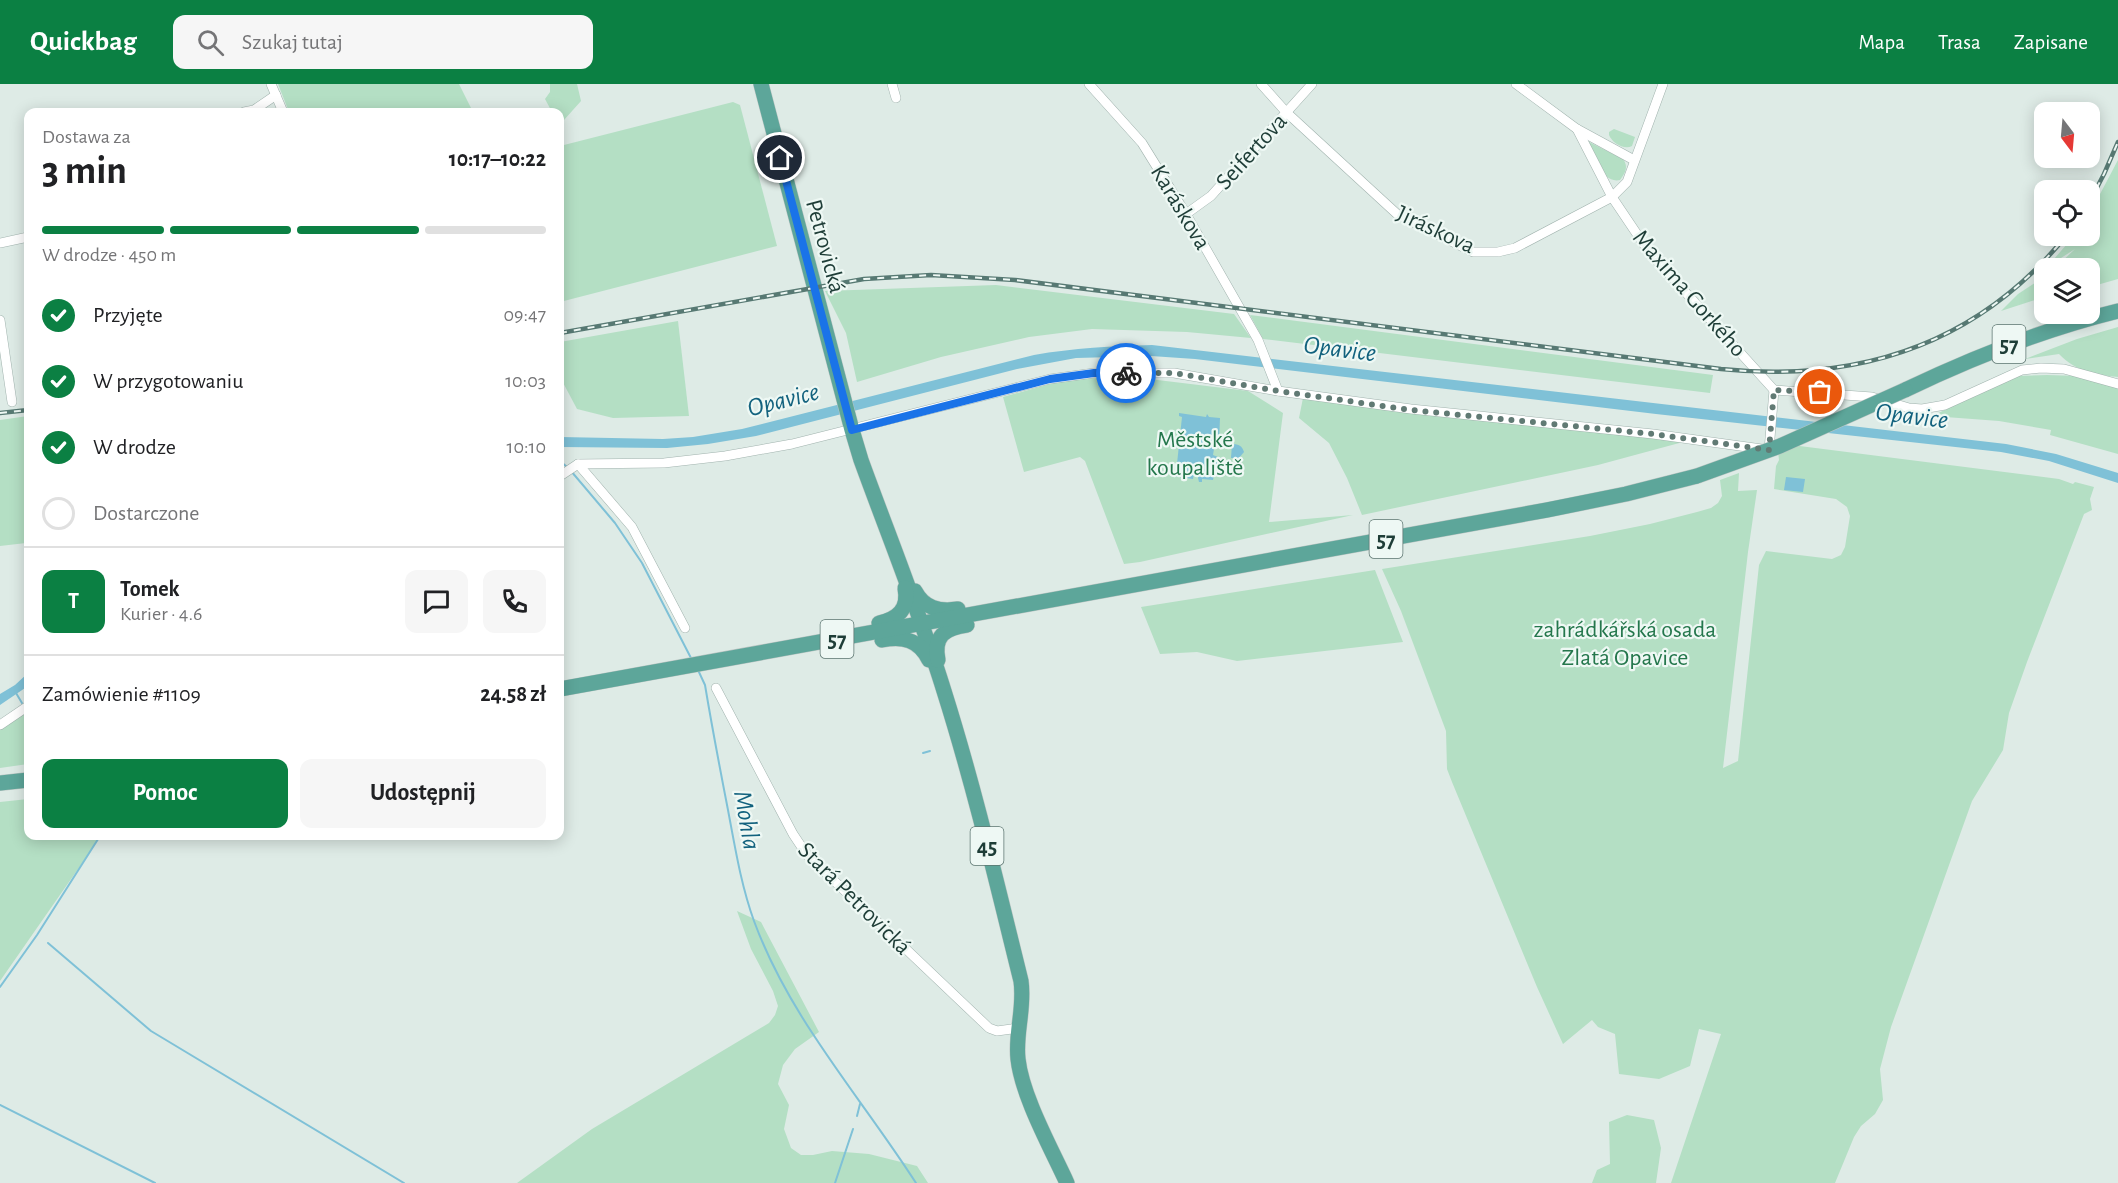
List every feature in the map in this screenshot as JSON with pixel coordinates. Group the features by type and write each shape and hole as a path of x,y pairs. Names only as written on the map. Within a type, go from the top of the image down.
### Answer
{"main road":[{"name":"Petrovická","path":"761,84 851,428"},
{"name":"57","path":"564,688 1626,494 1697,476 1789,442 1974,358 2077,321 2118,311"},
{"name":"45","path":"851,428 945,692 1021,981 1023,1001 1017,1051 1020,1073 1024,1087 1067,1183"},
{"path":"897,556 919,598 926,605 937,610 945,611 993,602 1074,596"},
{"path":"752,654 817,635 896,618 903,609 906,598 897,556"},
{"path":"945,692 937,650 940,638 946,632 959,626 1014,616 1074,596"},
{"path":"752,654 817,651 904,638 915,642 924,651 945,692"},
{"path":"0,783 24,780"}],"street":[{"path":"271,84 281,108"},
{"path":"892,84 896,98"},
{"name":"Karáskova","path":"1089,84 1142,142 1258,340 1276,386"},
{"name":"Jiráskova","path":"1261,84 1286,112 1397,214 1473,252 1498,252 1515,248 1612,197"},
{"name":"Seifertova","path":"1186,214 1211,196 1312,84"},
{"name":"Maxima Gorkého","path":"1516,84 1577,129 1634,160"},
{"path":"1612,197 1627,182 1663,84"},
{"path":"257,108 276,95"},
{"name":"Maxima Gorkého","path":"1577,129 1612,197 1649,252 1774,390"},
{"path":"0,243 24,238"},
{"path":"0,320 12,402"},
{"path":"564,472 576,465 664,462 725,456 1030,384 1094,373 1174,373 1276,386 1411,410 1653,434 1769,450 1774,390 1872,397 1909,408 1922,409 1945,405 2014,372 2026,369 2064,369 2118,384"},
{"path":"576,465 632,527 685,628"},
{"name":"Stará Petrovická","path":"716,688 793,834 807,855 989,1028 998,1031 1019,1028"},
{"path":"0,724 24,709"}],"green space":[{"path":"278,84 459,84 471,108 287,108"},
{"path":"550,84 577,84 581,101 564,120 564,108 550,108 545,99 550,92"},
{"path":"733,102 740,105 777,246 564,301 564,145"},
{"path":"1614,129 1635,137 1632,146 1622,146 1613,141 1609,132"},
{"path":"1589,142 1623,159 1626,167 1620,180 1608,178 1596,161"},
{"path":"2118,160 2118,279 2100,284 2100,258 2066,258 2075,249 2061,258 2055,258 2065,246 2100,246 2100,194"},
{"path":"2034,284 2034,300 2001,311 2018,294"},
{"path":"996,285 1234,314 1251,338 1187,332 1092,329 1029,337 941,357 857,382 846,333 825,291"},
{"path":"1250,315 1713,375 1710,393 1263,339"},
{"path":"678,321 689,416 613,418 577,409 564,385 564,341"},
{"path":"2118,327 2118,377 2086,371 2065,360 2059,354 2025,359 2077,339"},
{"path":"2017,376 2078,376 2118,388 2118,454 2050,435 2051,430 1999,421 1932,416"},
{"name":"Městské koupaliště","path":"1133,377 1248,391 1283,413 1269,522 1353,515 1124,564 1085,461 1080,457 1024,472 1003,397 1068,379"},
{"path":"1303,398 1683,442 1598,465 1362,515 1329,443 1299,418"},
{"path":"24,417 24,543 0,546 0,420"},
{"name":"zahrádkářská osada Zlatá Opavice","path":"1777,443 2059,479 2073,484 2075,482 2094,487 2090,499 2092,510 2084,514 2027,662 2009,713 2003,750 1972,801 1891,1027 1880,1069 1883,1100 1875,1114 1861,1126 1854,1137 1835,1183 1671,1183 1721,1034 1699,1029 1690,1066 1659,1079 1619,1074 1615,1034 1598,1027 1592,1020 1563,1044 1537,987 1447,769 1446,731 1401,611 1382,569 1590,536 1697,512 1711,508 1718,503 1722,496 1720,480 1739,473 1738,491 1757,490 1723,768 1738,761 1759,565 1766,551 1832,559 1841,555 1845,547 1850,516 1847,507 1836,499 1774,489 1776,466 1779,460"},
{"path":"1375,570 1403,642 1237,661 1197,652 1160,654 1141,607"},
{"path":"24,713 24,765 0,768 0,728"},
{"path":"24,799 24,840 98,840 0,981 0,802"},
{"path":"737,911 761,922 819,1032 795,1049 783,1065 778,1084 789,1105 784,1129 791,1148 801,1155 832,1151 869,1154 917,1166 928,1183 517,1183 592,1129 769,1023 778,1006 773,991 751,949"},
{"path":"1627,1115 1654,1120 1661,1148 1656,1183 1592,1183 1597,1170 1610,1164 1609,1122"}],"water":[{"path":"1152,345 2006,444 2056,454 2118,473 2118,483 2049,461 2001,452 1195,359 1151,356 1076,358 1017,369 756,436 708,444 667,448 564,447 564,437 663,439 742,429 1034,355 1093,348"},
{"name":"Městské koupaliště","path":"1179,413 1206,417 1207,414 1209,417 1220,418 1219,442 1215,443 1213,455 1218,457 1213,480 1202,479 1202,482 1199,482 1197,474 1194,474 1193,479 1172,476 1176,473 1182,417"},
{"name":"Městské koupaliště","path":"1232,444 1240,446 1244,452 1239,458 1231,458"},
{"path":"1786,477 1805,479 1803,492 1784,490"},
{"path":"24,677 24,689 0,705 0,694"}],"waterway":[{"name":"Mohla","path":"571,471 615,523 642,563 692,660"},
{"name":"Mohla","path":"698,670 705,685 742,880 749,907 769,957 807,1024 916,1183"},
{"path":"16,693 22,703"},
{"path":"923,753 930,751"},
{"path":"0,987 37,935 97,840"},
{"path":"48,943 151,1031 404,1183"},
{"path":"857,1116 860,1104"},
{"path":"0,1105 155,1183"},
{"path":"835,1183 853,1129"}],"railway":[{"path":"2100,182 2118,142"},
{"path":"564,332 864,279 931,275 1015,280 1721,369 1772,372 1820,369 1867,362 1912,349 1954,330 1994,305 2031,274 2057,246"},
{"path":"0,413 24,410"}],"way so far":[{"path":"1126,373 1174,373 1411,410 1653,434 1769,450 1774,390 1820,392"}],"route":[{"path":"780,158 852,430 1050,379 1094,373 1126,373"}],"water label":[{"name":"Opavice","path":"1340,348"},
{"name":"Opavice","path":"783,399"},
{"name":"Opavice","path":"1912,415"}]}
